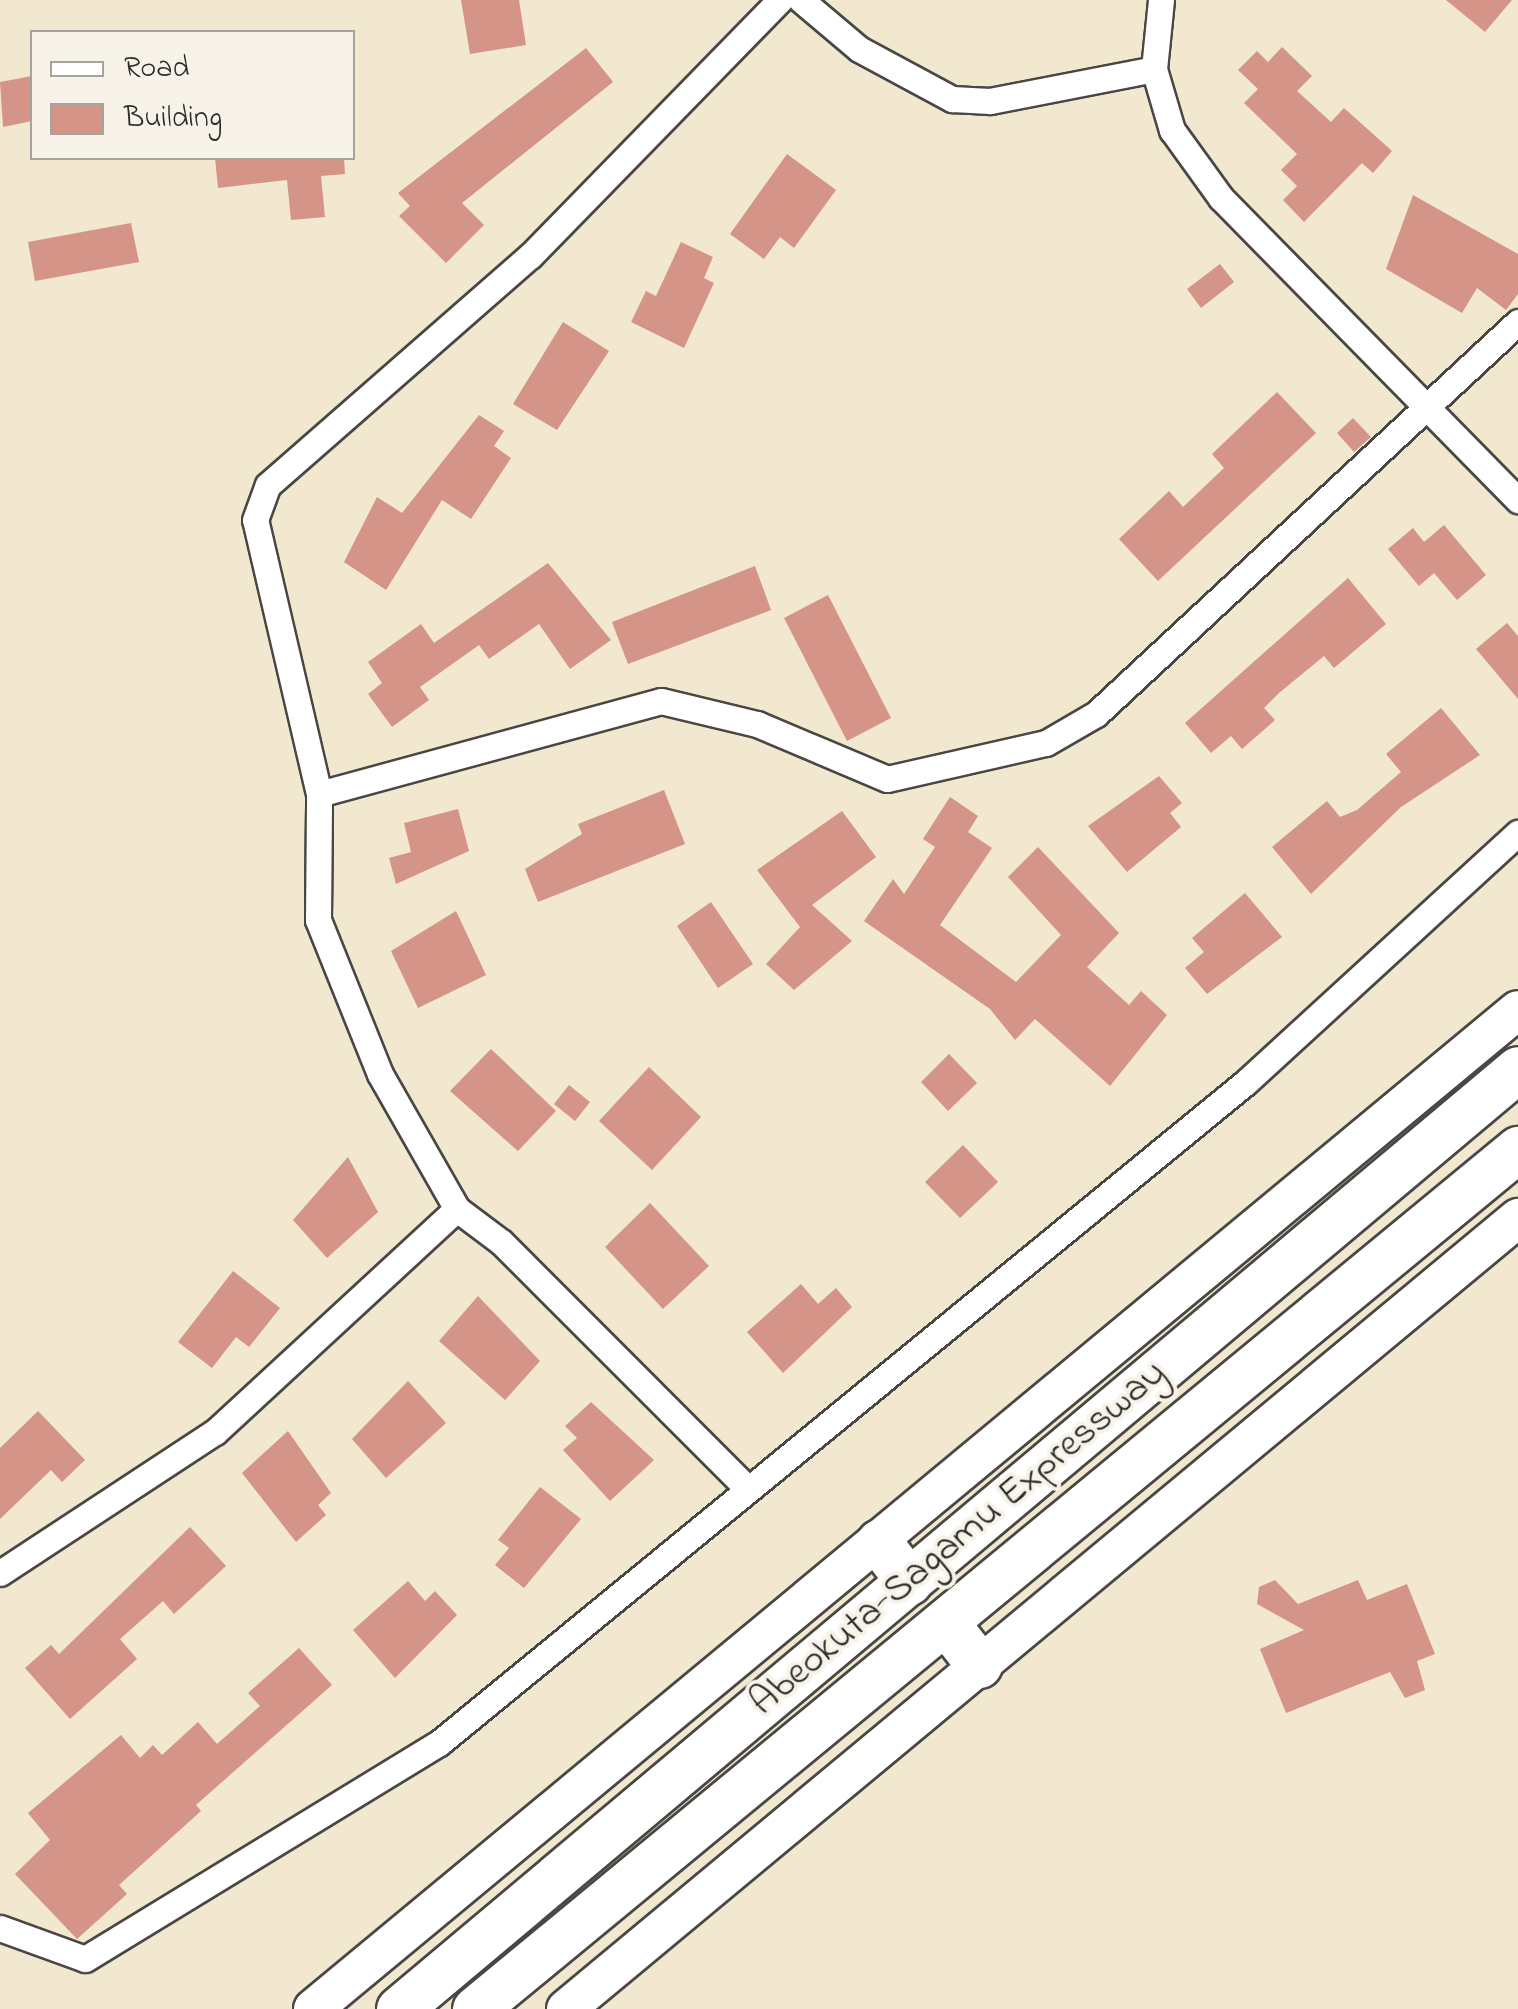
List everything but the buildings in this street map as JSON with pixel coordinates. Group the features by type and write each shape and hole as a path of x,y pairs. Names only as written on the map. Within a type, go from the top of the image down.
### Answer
{"highway":[{"name":"Abeokuta-Sagamu Expressway","path":"399,2009 1518,1068"},
{"name":"Abeokuta-Sagamu Expressway","path":"475,2009 947,1624 1518,1149"},
{"path":"879,1542 909,1582"},
{"path":"947,1624 979,1664"}],"main road":[{"path":"313,2009 1518,1010"},
{"path":"566,2009 1518,1218"}],"street":[{"path":"745,1486 502,1242 457,1209 342,997 318,920 319,794 261,575 255,520 268,485 530,256 780,0"},
{"path":"801,0 859,49 952,99 990,101 1154,69"},
{"path":"1161,0 1154,69 1172,130 1222,198 1518,500"},
{"path":"319,794 661,700 757,724 838,766 887,779 1046,743 1096,714 1518,322"},
{"path":"0,1928 85,1959 439,1743 745,1486 964,1318 1246,1082 1518,833"},
{"path":"0,1574 215,1432 457,1209"}]}
